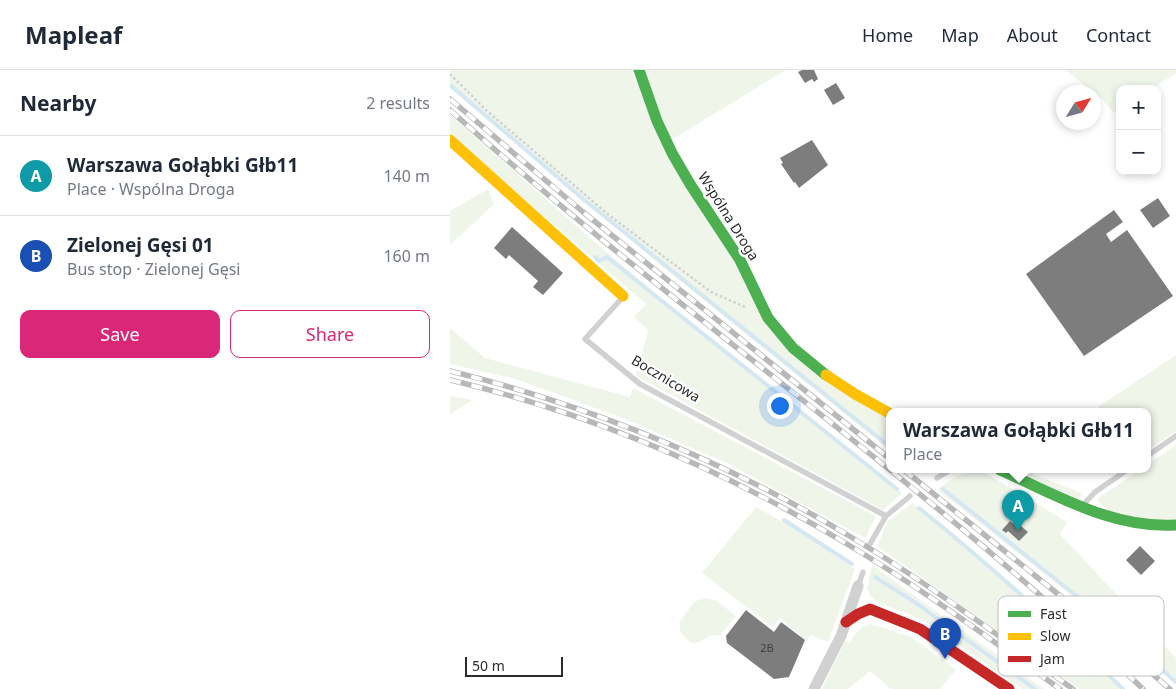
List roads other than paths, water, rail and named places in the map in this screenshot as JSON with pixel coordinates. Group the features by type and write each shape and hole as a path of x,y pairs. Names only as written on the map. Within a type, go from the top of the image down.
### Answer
{"street":[{"name":"Wspólna Droga","path":"639,70 664,137 672,153 704,207 741,261 767,317 785,339 818,370 843,387 886,411"},
{"name":"Bocznicowa","path":"450,140 623,296"},
{"path":"1007,473 1105,518 1132,525 1161,527 1176,525"},
{"path":"814,689 846,622 858,586"},
{"path":"846,622 870,608 893,617 930,635 1009,689"}],"lane":[{"name":"Bocznicowa","path":"623,296 585,339 628,376 724,430 886,516"},
{"path":"1151,453 1176,436"},
{"path":"937,478 945,473"},
{"path":"1082,507 1095,492 1123,473"},
{"path":"870,544 886,516 910,496"},
{"path":"858,586 863,572"}],"waterway":[{"path":"450,85 583,199 886,444"},
{"path":"595,257 599,261 607,257 897,489"},
{"path":"943,489 1077,596"},
{"path":"919,508 1023,596"},
{"path":"784,520 852,564"},
{"path":"875,577 916,603 998,662"},
{"path":"1164,672 1176,682"},
{"path":"1017,676 1035,689"},
{"path":"1109,676 1123,689"}],"railway":[{"path":"450,99 583,212 886,456"},
{"path":"450,110 622,256 886,466"},
{"path":"450,371 503,385 606,419 657,439 756,484 880,555 998,635"},
{"path":"450,380 502,393 553,409 604,427 704,468 753,492 847,544 902,578 998,645"},
{"path":"894,473 1040,596"},
{"path":"908,473 1060,596"},
{"path":"1042,676 1060,689"},
{"path":"1055,676 1073,689"},
{"path":"1129,676 1143,689"},
{"path":"1155,676 1170,689"}],"place":[{"name":"Warszawa Gołąbki Głb11","path":"1018,531"},
{"name":"Zielonej Gęsi 01","path":"945,659"}]}
